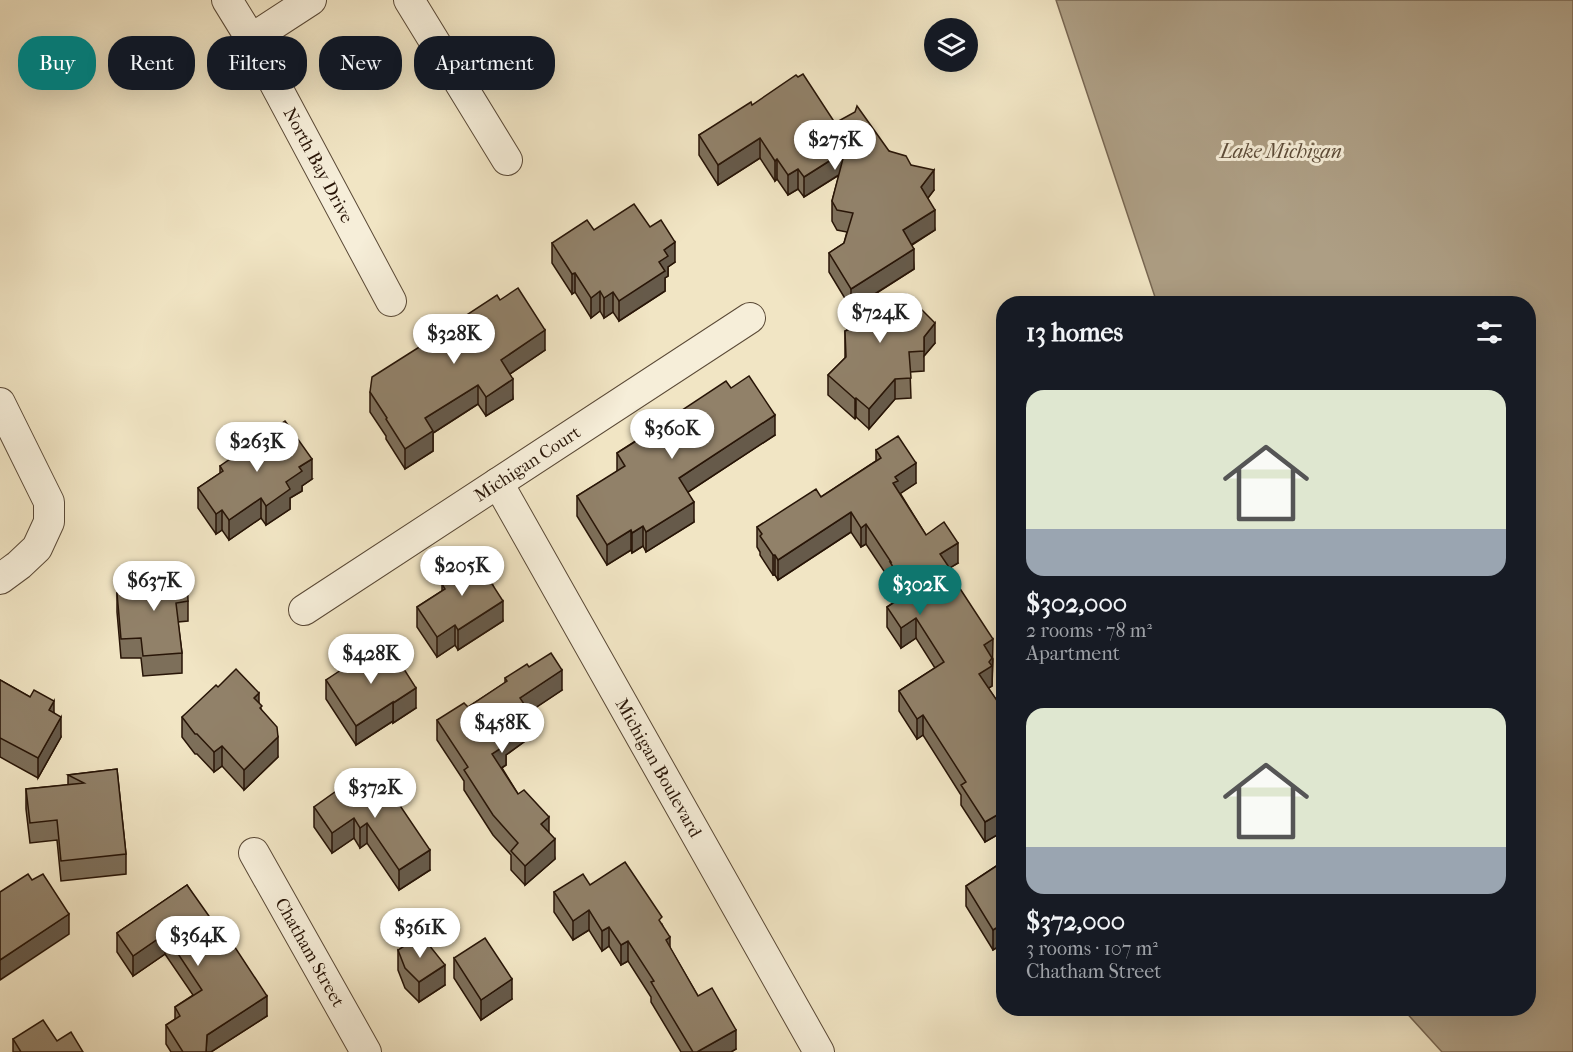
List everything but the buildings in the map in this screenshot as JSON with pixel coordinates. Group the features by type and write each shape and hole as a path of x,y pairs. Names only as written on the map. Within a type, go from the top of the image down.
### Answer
{"street":[{"name":"North Bay Drive","path":"227,0 249,36"},
{"path":"256,36 311,0"},
{"path":"409,0 507,160"},
{"name":"North Bay Drive","path":"278,90 391,301"},
{"name":"Michigan Court","path":"304,610 750,318"},
{"path":"0,403 49,502 49,522 37,548 20,565 0,579"},
{"name":"Michigan Boulevard","path":"498,483 819,1052"},
{"name":"Chatham Street","path":"254,853 366,1052"}],"water":[{"name":"Lake Michigan","path":"1056,0 1573,0 1573,1052 1442,1052 1409,1016 1536,1016 1536,296 1155,296"}]}
